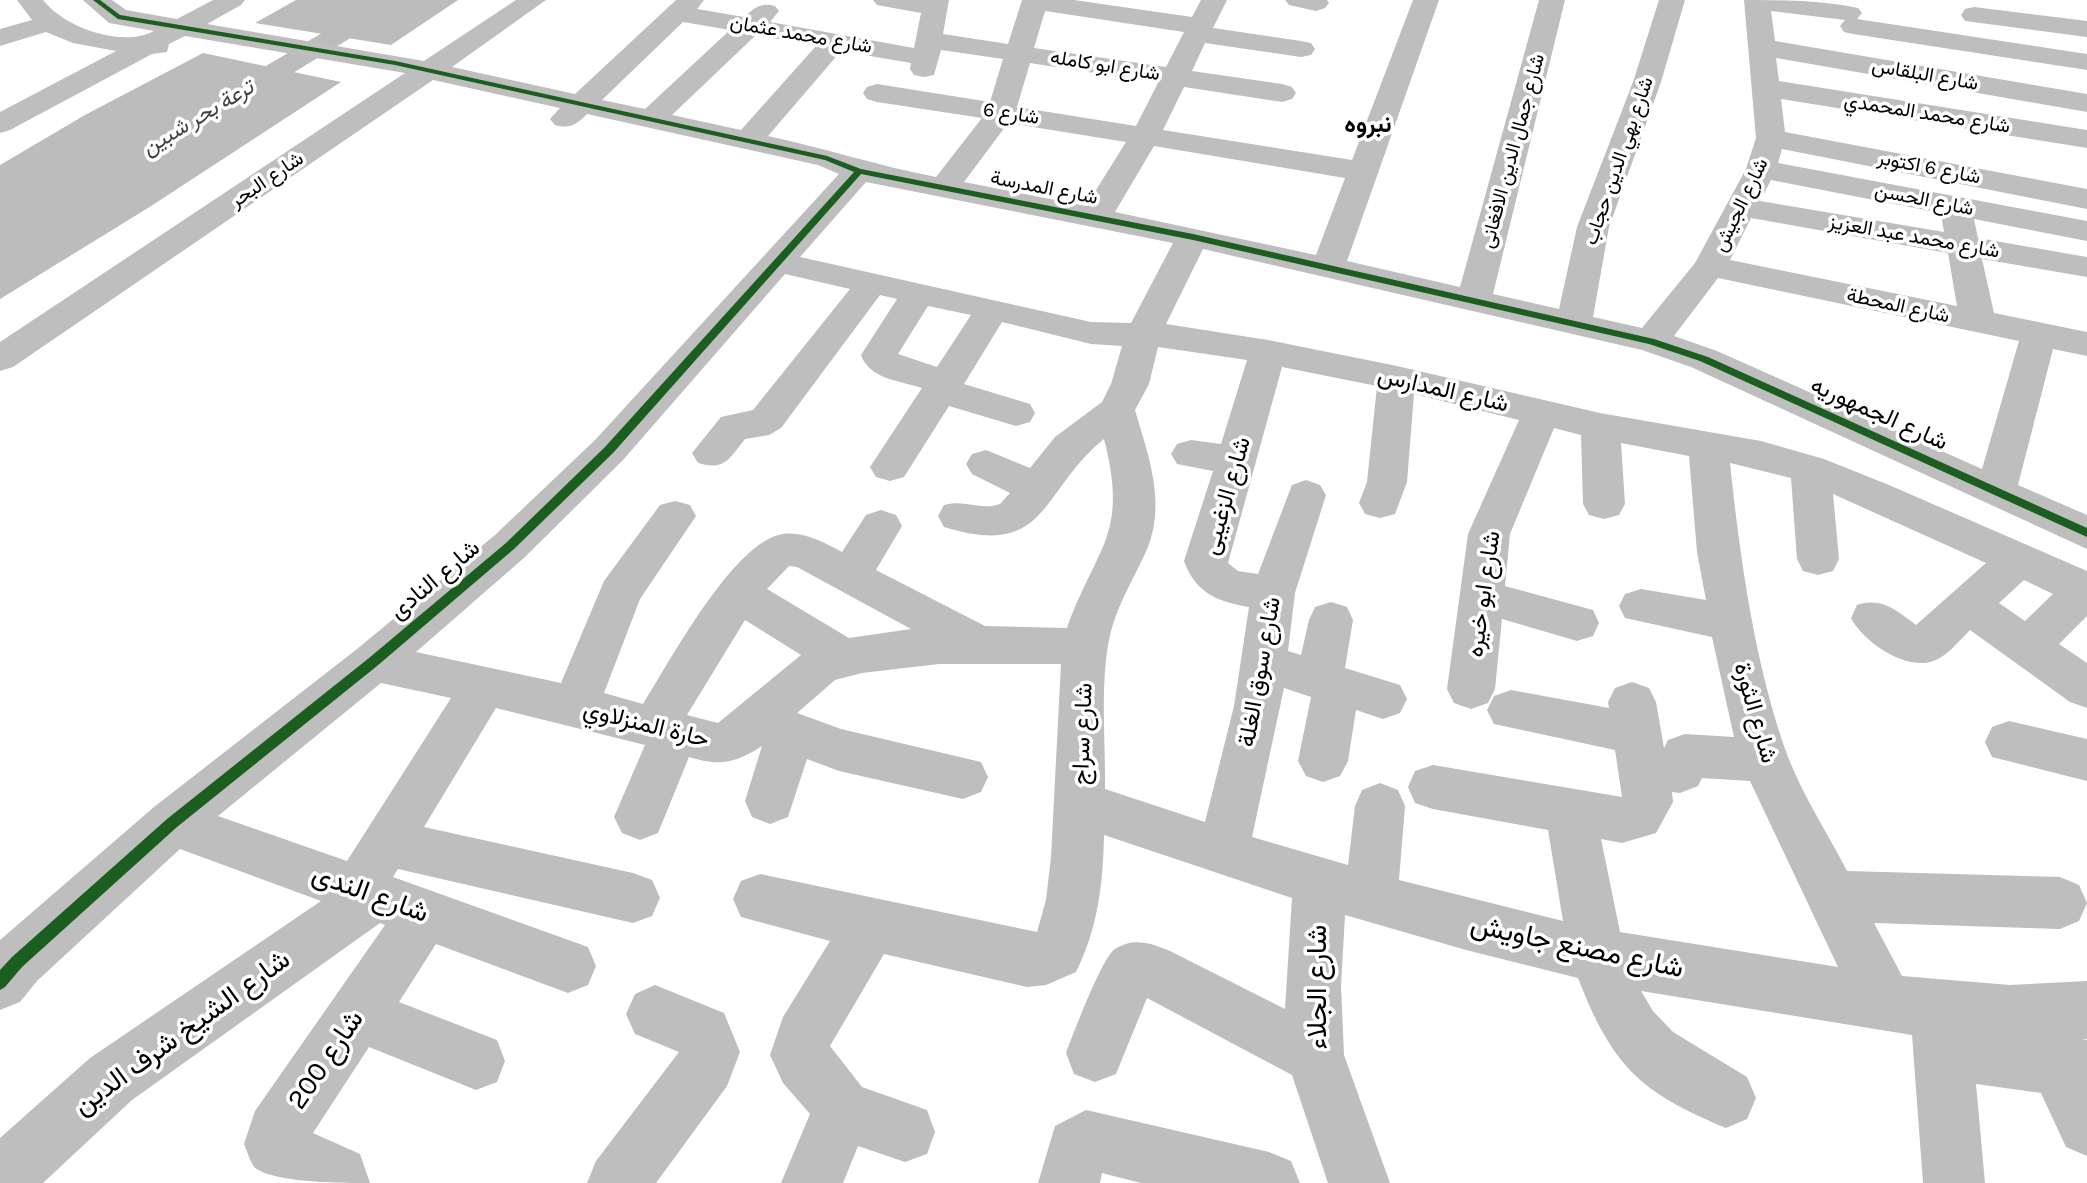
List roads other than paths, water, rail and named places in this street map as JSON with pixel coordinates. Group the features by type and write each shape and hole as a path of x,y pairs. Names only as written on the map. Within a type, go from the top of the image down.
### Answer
{"street":[{"path":"30,0 48,23 85,38 146,46"},
{"name":"شارع المدرسة","path":"96,0 118,17 193,36 402,73 813,170 859,171 1193,237 1651,341"},
{"path":"0,124 146,46 193,36 232,0"},
{"name":"شارع البحر","path":"0,359 402,73 533,0"},
{"path":"651,119 777,0"},
{"path":"886,0 935,4 919,99"},
{"path":"1095,218 1150,126 1214,0"},
{"path":"1327,269 1426,0"},
{"name":"شارع جمال الدين الافغانى","path":"1474,301 1552,0"},
{"name":"شارع بهي الدين حجاب","path":"1574,324 1593,227 1647,82 1672,0"},
{"path":"943,188 1004,104 1035,1 1116,7 1198,30 1301,49"},
{"path":"573,111 684,7"},
{"name":"شارع محمد عثمان","path":"684,7 749,26 835,41 927,49"},
{"path":"1083,63 1116,7"},
{"path":"1956,8 2086,30"},
{"path":"1956,8 1980,45 2002,89"},
{"path":"1855,13 1862,64"},
{"path":"1759,18 1855,13 1980,45 2087,62"},
{"name":"شارع البلقاس","path":"1759,18 1862,64 2087,103"},
{"name":"شارع الجيش","path":"1651,341 1710,266 1761,169 1771,138 1759,18"},
{"path":"0,38 48,23"},
{"path":"748,140 835,41"},
{"name":"شارع ابو كامله","path":"927,49 1018,53 1282,93"},
{"path":"1943,79 1948,171 1978,323"},
{"name":"شارع محمد المحمدي","path":"1767,88 2087,139"},
{"name":"شارع 6","path":"877,93 1004,104 1150,126 1362,171"},
{"name":"شارع المدرسة","path":"573,111 651,119 827,158 859,171"},
{"name":"شارع 6 اكتوبر","path":"1771,138 2087,199"},
{"name":"شارع الحسن","path":"1761,169 2087,231"},
{"name":"شارع النادى","path":"6,965 172,823 373,662 510,546 609,450 859,171"},
{"name":"شارع محمد عبد العزيز","path":"1742,207 2087,267"},
{"path":"959,516 990,523 1004,522 1015,515 1069,447 1116,410 1130,384 1142,337 1193,237"},
{"name":"شارع المدارس","path":"779,263 1091,333 1170,336 1268,352 1397,378 1600,426 1761,455 1810,469 2086,590"},
{"name":"شارع المحطة","path":"1710,266 2087,344"},
{"path":"712,453 735,426 755,426 767,419 872,283"},
{"path":"918,293 879,355 881,361 1016,413"},
{"path":"890,467 993,309"},
{"path":"1996,491 2039,335"},
{"name":"شارع الجمهوريه","path":"1651,341 1704,359 2087,533"},
{"name":"شارع الزغيبى","path":"1268,352 1206,561 1208,573 1218,583 1273,593"},
{"path":"1380,503 1387,482 1397,378"},
{"path":"1760,385 1761,455"},
{"name":"شارع سراج","path":"760,899 1027,960 1044,960 1058,951 1069,928 1081,804 1085,647 1095,606 1134,521 1136,487 1116,410"},
{"name":"شارع ابو خيره","path":"1542,412 1489,534 1480,596 1491,700 1637,735"},
{"path":"1600,426 1604,504"},
{"name":"شارع الثورة","path":"1708,447 1718,552 1745,687 1765,761 1833,896 1922,1021"},
{"path":"1191,454 1237,460"},
{"path":"986,464 1038,489"},
{"path":"1810,469 1818,559"},
{"name":"شارع سوق الغلة","path":"1223,852 1258,706 1273,593 1306,495"},
{"path":"575,706 620,593 675,516"},
{"path":"850,576 881,526"},
{"path":"640,817 664,730 750,575 778,551 807,553 975,642"},
{"path":"1873,618 1904,640 1923,646 2019,559"},
{"path":"2027,647 2086,590"},
{"path":"739,594 842,657"},
{"path":"1480,596 1577,623"},
{"path":"1968,605 2087,688"},
{"path":"1641,606 1732,623"},
{"path":"1323,761 1331,620"},
{"name":"حارة المنزلاوي","path":"373,662 575,706 718,744 774,725 794,683 842,657 975,642 1085,647"},
{"path":"1263,663 1383,699"},
{"name":"شارع 200","path":"339,1183 338,1176 279,1149 275,1144 281,1126 357,1014 385,900 386,842 484,687"},
{"path":"770,801 774,725 839,750 963,777"},
{"path":"1637,735 1675,772 1682,768 1685,755 1765,761"},
{"path":"1433,787 1622,820 1638,817 1648,802 1637,735"},
{"path":"2009,742 2087,760"},
{"name":"شارع مصنع جاويش","path":"1081,804 1223,852 1460,923 1598,955 1922,1021 2087,1010"},
{"name":"شارع الجلاء","path":"1359,1183 1315,1055 1313,986 1346,888 1380,806"},
{"path":"1570,811 1598,955 1624,1017 1654,1055 1726,1098"},
{"name":"شارع الندى","path":"172,823 568,966"},
{"path":"386,842 633,898"},
{"path":"1833,896 2060,903"},
{"name":"شارع الشيخ شرف الدين","path":"0,1180 111,1079 385,900"},
{"path":"871,925 803,1037 799,1055 808,1071 836,1097 842,1110 905,1132"},
{"path":"1095,1053 1128,975 1134,969 1141,969 1150,970 1315,1055"},
{"path":"357,1014 476,1061"},
{"path":"618,1183 706,1065 711,1052 704,1033 655,1014"},
{"path":"1954,1183 1922,1021 2073,1068 2087,1126"},
{"path":"812,1183 842,1110"},
{"path":"1069,1183 1077,1148 1086,1141 1144,1168 1269,1183"}],"water":[{"path":"296,0 458,0 391,45 255,23"},
{"path":"203,53 341,82 148,208 0,299 0,165 85,115"}],"waterway":[{"name":"ترعة بحر شبين","path":"230,99 396,0"}],"district":[{"name":"نبروه","path":"1368,125"}]}
